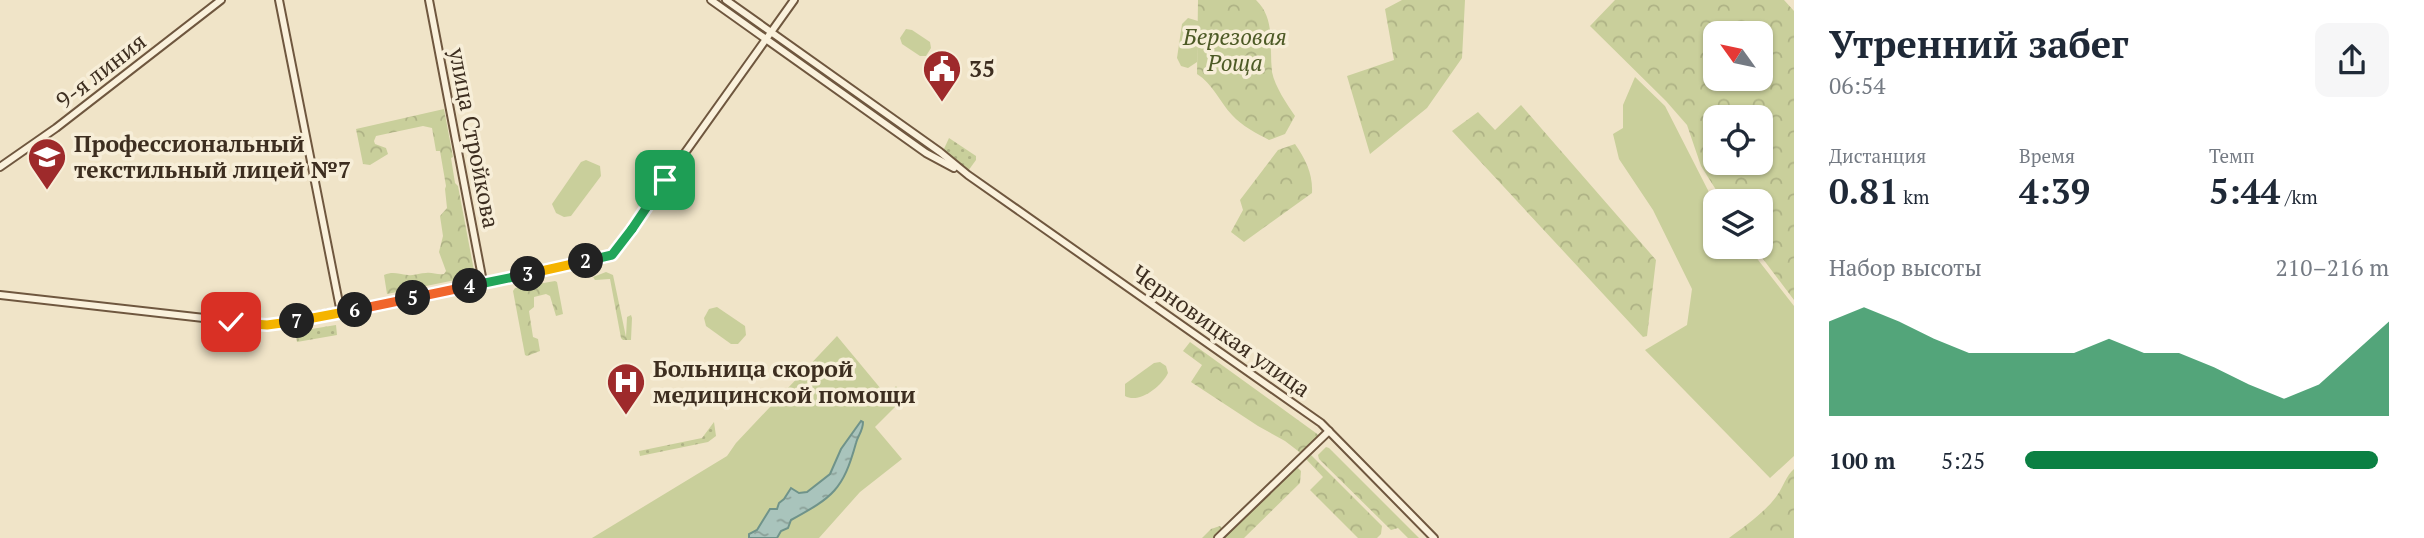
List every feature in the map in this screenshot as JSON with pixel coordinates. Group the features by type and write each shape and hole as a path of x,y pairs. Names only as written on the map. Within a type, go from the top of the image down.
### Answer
{"street":[{"name":"9-я линия","path":"0,167 56,128 220,0"},
{"path":"279,0 341,313"},
{"name":"улица Стройкова","path":"429,0 483,282"},
{"name":"Черновицкая улица","path":"711,0 926,153 968,175"},
{"name":"Черновицкая улица","path":"726,0 940,152 968,175 1321,423 1434,538"},
{"path":"0,295 267,325 341,313 612,255 794,0"},
{"path":"1218,538 1329,431"}],"green space":[{"name":"Березовая Роща","path":"1198,0 1256,0 1262,8 1269,25 1272,72 1295,116 1285,134 1269,140 1245,126 1197,74"},
{"path":"1402,0 1465,0 1462,58 1427,108 1370,154 1347,76 1394,60 1385,9"},
{"path":"1615,0 1784,0 1794,11 1794,300 1763,259 1773,259 1773,189 1715,189 1707,175 1773,175 1773,105 1703,105 1703,169 1687,125 1590,26"},
{"path":"1188,18 1198,21 1199,27 1197,62 1188,68 1181,66 1177,58 1182,24"},
{"path":"906,29 930,42 931,48 926,56 920,56 902,44 900,38"},
{"path":"780,42 929,148 929,151 778,45"},
{"path":"1635,77 1665,106 1707,189 1703,189 1703,259 1757,259 1794,306 1794,456 1770,478 1645,350 1687,325 1692,289 1653,210 1619,159 1613,134 1623,128 1623,105"},
{"path":"1521,105 1656,260 1647,336 1643,337 1452,131 1478,112 1495,130"},
{"path":"444,109 455,183 458,186 475,276 387,294 384,275 444,274 446,271 439,252 443,236 440,216 447,208 440,151 436,151 432,128 423,126 376,136 375,144 386,148 388,154 370,165 363,164 356,129"},
{"path":"949,138 976,156 968,171 943,151"},
{"name":"Березовая Роща","path":"1295,144 1308,167 1312,193 1244,242 1231,232 1243,210 1240,200 1278,150"},
{"path":"586,160 600,166 601,176 571,216 564,217 556,213 552,204 581,162"},
{"path":"606,272 613,275 626,337 627,317 631,315 631,340 621,338 610,279 595,280 593,277"},
{"path":"555,281 563,314 556,316 550,296 546,294 534,297 534,307 529,311 533,337 538,339 540,351 527,356 513,291 515,288"},
{"path":"717,307 745,326 746,335 738,344 731,344 706,326 704,318 709,309"},
{"path":"336,325 337,335 297,342 299,331"},
{"path":"837,336 881,389 889,395 896,386 904,398 875,427 902,459 860,492 819,538 592,538 727,456 736,443"},
{"path":"1190,342 1320,436 1302,454 1191,382 1202,365 1183,351"},
{"path":"1160,362 1166,366 1168,373 1160,384 1143,396 1125,396 1125,384 1154,363"},
{"path":"714,422 716,436 708,442 640,456 639,451 702,438"},
{"path":"1326,447 1419,538 1408,538 1398,528 1391,530 1319,459 1318,455"},
{"path":"1311,455 1382,526 1381,534 1377,538 1358,538 1310,490 1323,477 1306,459"},
{"path":"1294,464 1301,471 1300,483 1244,538 1202,538 1211,529 1220,526 1225,531"},
{"path":"1794,469 1794,538 1729,538 1771,503"}],"water":[{"path":"861,421 862,428 846,472 827,498 791,520 788,528 781,531 777,538 749,538 749,534 757,530 770,509 777,509 791,488 799,493 807,492 830,474 841,449"}],"place":[{"name":"35","path":"942,103"},
{"name":"Профессиональный текстильный лицей №7","path":"47,191"},
{"name":"Больница скорой медицинской помощи","path":"626,416"}],"route":[{"path":"231,322 267,325 290,322 461,289 612,255 665,180"}]}
